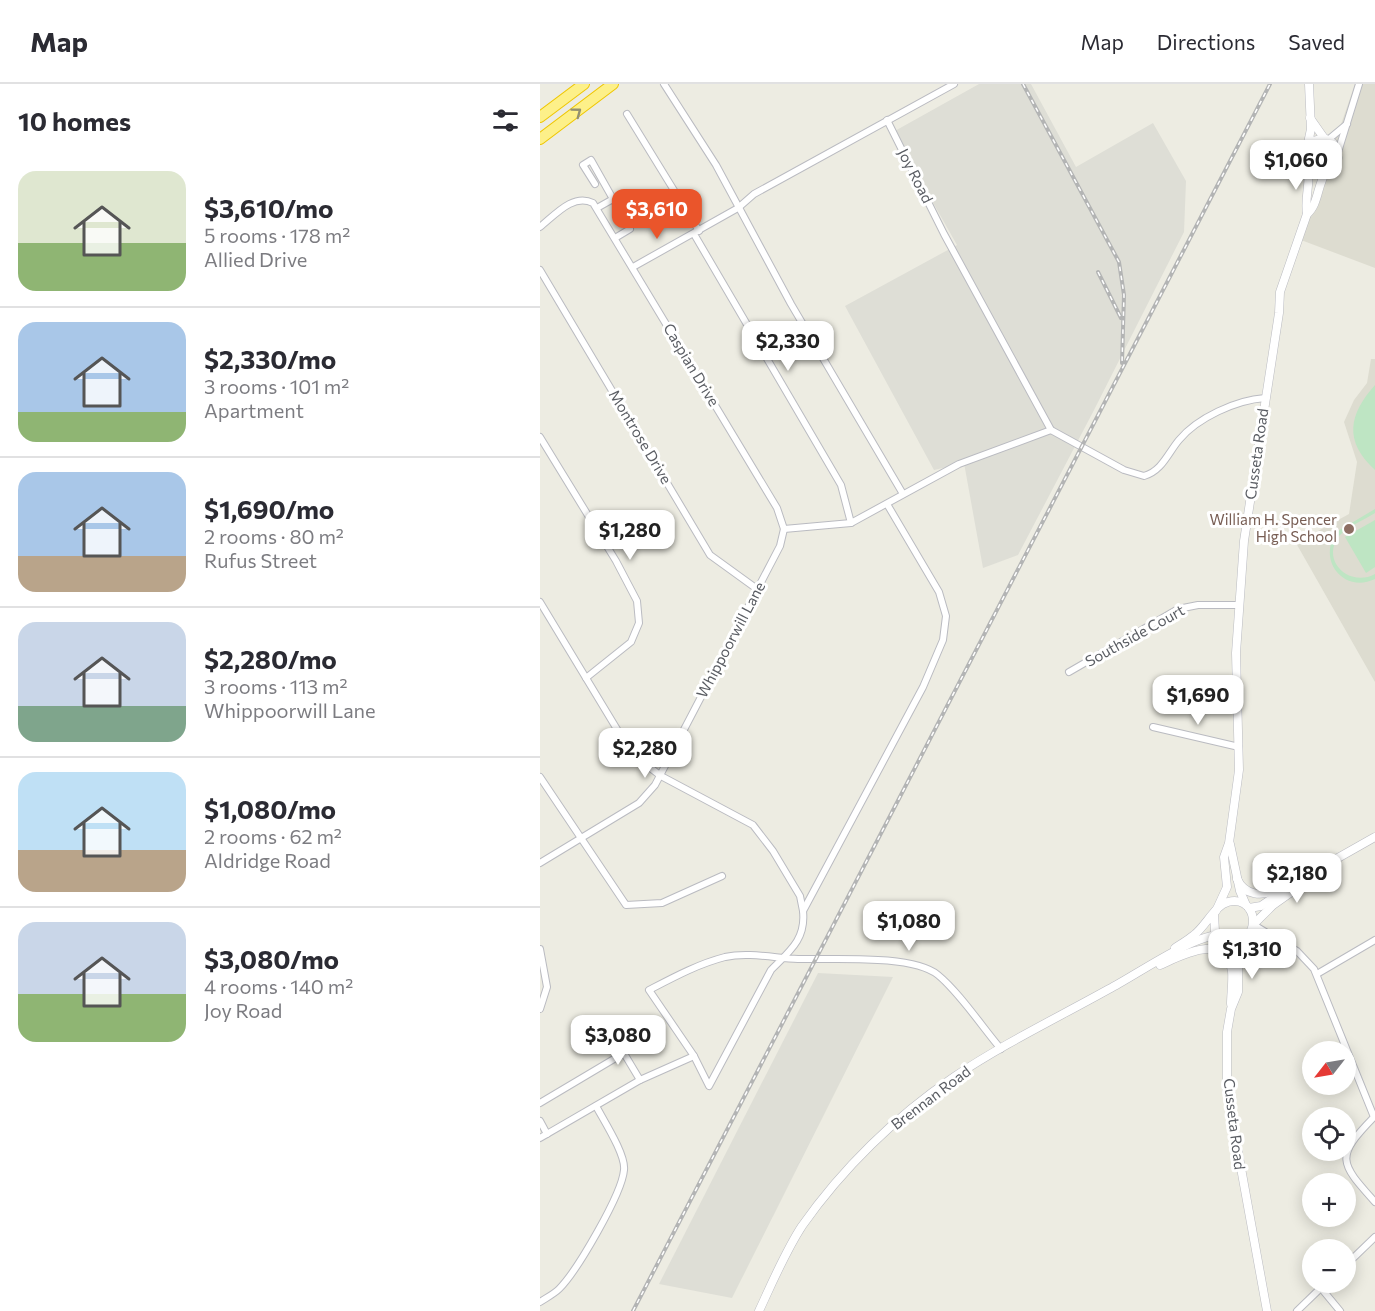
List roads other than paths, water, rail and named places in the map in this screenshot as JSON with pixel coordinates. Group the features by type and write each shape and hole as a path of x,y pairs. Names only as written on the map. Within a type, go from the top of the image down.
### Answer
{"highway":[{"path":"540,117 584,84"},
{"path":"540,139 614,84"}],"street":[{"path":"664,84 716,165 738,208 903,494"},
{"path":"633,267 738,208 754,194 954,84"},
{"name":"Cusseta Road","path":"1215,913 1227,887 1224,857 1229,843 1239,747 1236,653 1244,541 1279,313 1280,292 1307,214 1310,175 1305,151 1310,142 1309,84"},
{"name":"Cusseta Road","path":"1307,214 1314,208 1319,180 1335,163 1359,84"},
{"path":"627,114 841,485 850,523"},
{"path":"1309,117 1338,152"},
{"name":"Joy Road","path":"887,120 944,234 1051,430"},
{"path":"1310,142 1327,138 1348,123"},
{"path":"595,184 583,165 591,160 630,229 615,238"},
{"path":"1306,162 1315,170 1327,170"},
{"path":"540,227 575,200 586,200 595,206 613,199"},
{"name":"Caspian Drive","path":"595,206 777,508 784,529"},
{"name":"Montrose Drive","path":"540,270 710,555 757,589"},
{"path":"784,529 850,523 959,464 1051,430 1115,466 1144,476 1158,469 1179,440 1199,423 1238,404 1265,398"},
{"path":"540,437 616,561 637,601 639,623 631,642 586,678"},
{"path":"803,910 923,687 943,640 946,616 939,592 887,504"},
{"name":"Whippoorwill Lane","path":"540,863 639,803 661,776 780,546 784,529"},
{"path":"540,602 632,754 661,776 753,825 773,851 800,896 805,926 799,940 783,958 771,970 709,1086 694,1056 649,990 701,965 728,957 768,956 783,958 897,962 938,974 1001,1049"},
{"name":"Southside Court","path":"1069,672 1178,609 1198,605 1239,605"},
{"path":"1153,727 1239,747"},
{"path":"540,777 583,838 616,895 626,905 662,903 722,876"},
{"path":"1237,879 1242,888 1257,894 1271,893 1322,868 1375,837"},
{"name":"Cusseta Road","path":"1229,843 1237,879 1248,907"},
{"path":"1247,938 1254,925 1274,905 1322,868"},
{"path":"1231,1009 1232,971 1229,956 1213,926 1215,913 1223,904 1233,901 1248,907 1261,906 1299,880"},
{"path":"1248,907 1254,925 1302,955 1317,974 1375,1117 1356,1136 1346,1152 1347,1167 1353,1178 1375,1202"},
{"name":"Brennan Road","path":"1169,955 1215,913"},
{"path":"1220,937 1236,942 1259,936 1277,940"},
{"name":"Brennan Road","path":"759,1311 801,1228 860,1157 934,1092 1001,1049 1169,955 1200,939 1220,937"},
{"name":"Cusseta Road","path":"1247,938 1238,958 1238,992 1231,1009 1226,1051 1228,1100 1266,1311"},
{"path":"1317,974 1375,940"},
{"path":"1139,973 1206,948 1220,952 1232,971"},
{"path":"540,949 547,987 540,1009"},
{"path":"616,1040 640,1080"},
{"path":"540,1103 624,1053"},
{"path":"540,1138 640,1080 694,1056"},
{"path":"541,1299 559,1289 578,1264 613,1202 625,1169 617,1145 596,1106"},
{"path":"540,1121 547,1134"},
{"path":"1356,1255 1375,1237"},
{"path":"1297,1311 1316,1293"},
{"path":"1325,1293 1340,1311"}],"railway":[{"path":"1023,84 1119,262 1124,295 1122,363"},
{"path":"633,1311 1270,84"},
{"path":"1098,272 1121,318"}],"place":[{"name":"William H. Spencer High School","path":"1349,529"}]}
